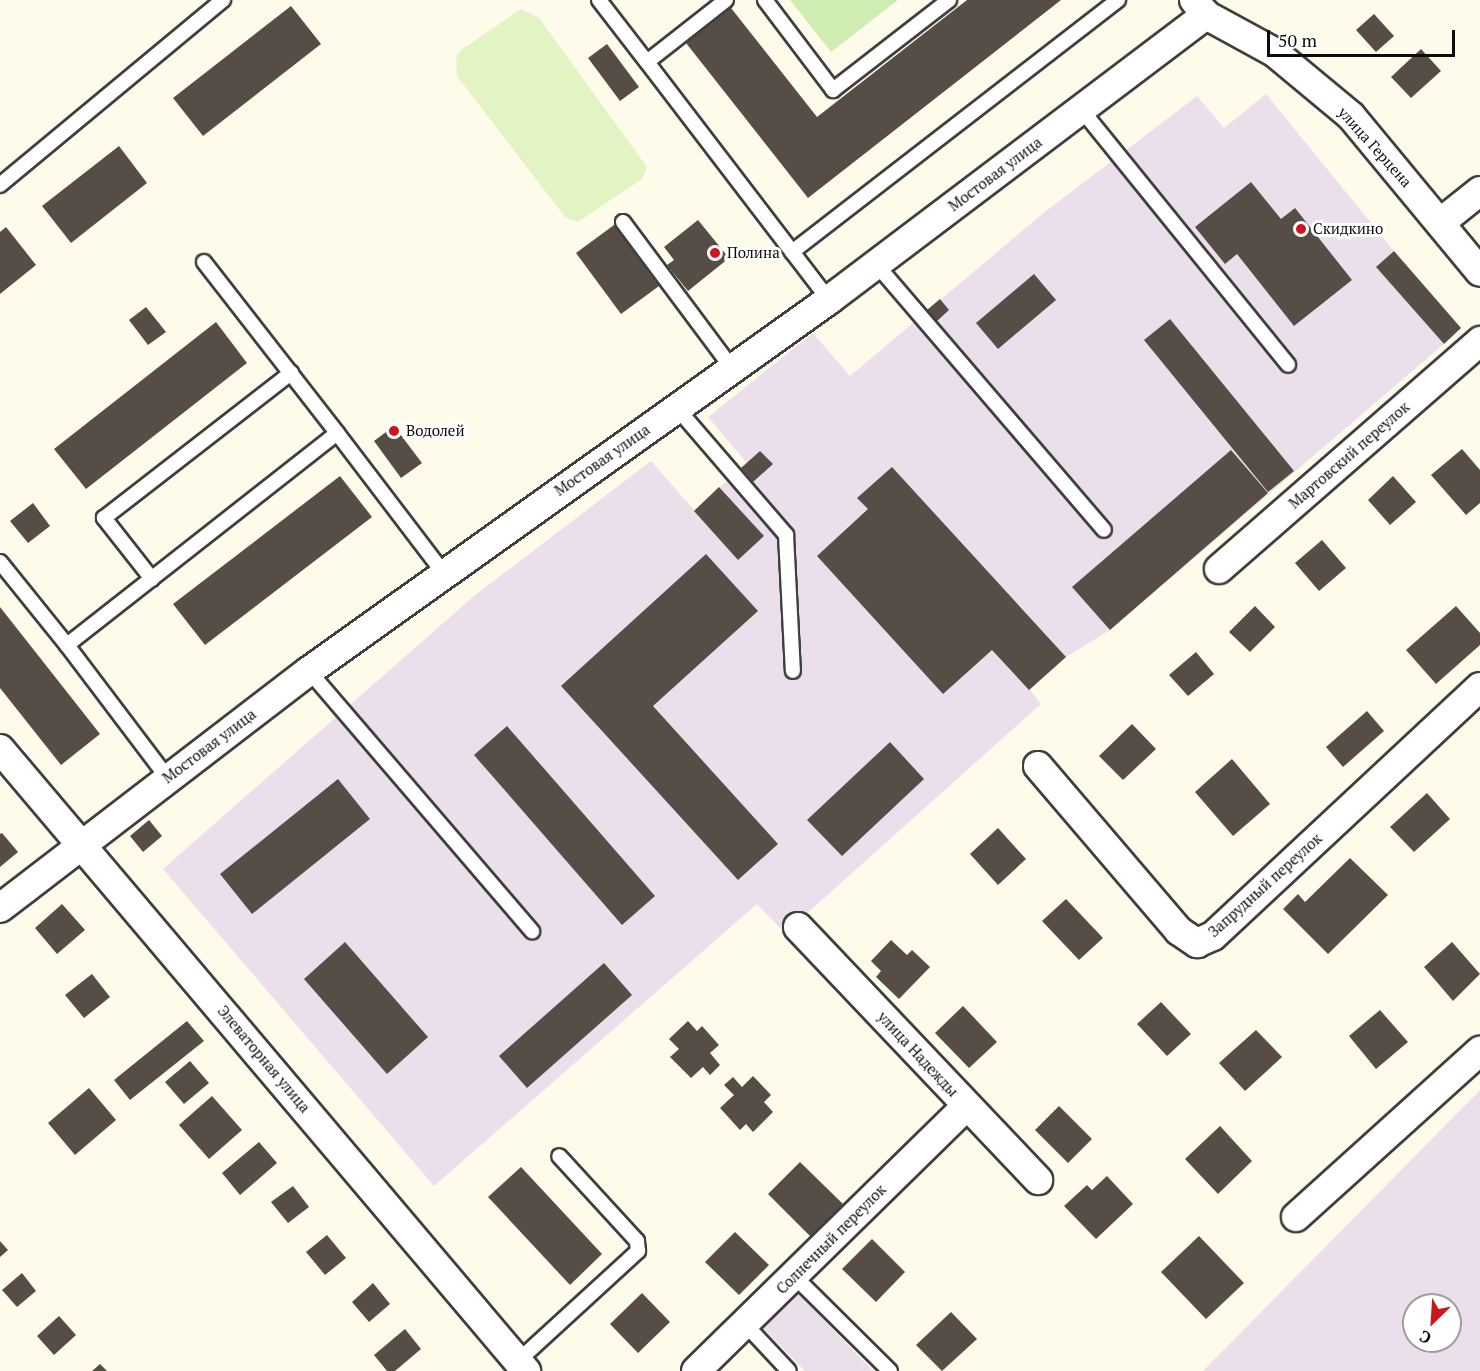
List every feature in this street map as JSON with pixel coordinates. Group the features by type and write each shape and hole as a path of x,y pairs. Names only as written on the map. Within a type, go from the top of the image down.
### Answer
{"street":[{"name":"Мостовая улица","path":"0,908 167,777 309,670 443,572 829,300 1081,109 1200,7"},
{"name":"улица Герцена","path":"1200,7 1274,52 1351,116 1480,272"},
{"path":"1440,223 1480,191"},
{"name":"Мартовский переулок","path":"1218,569 1480,341"},
{"name":"Запрудный переулок","path":"1038,766 1179,931 1197,943 1213,936 1480,687"},
{"name":"Элеваторная улица","path":"0,749 522,1366"},
{"name":"улица Надежды","path":"798,927 1038,1180"},
{"path":"1296,1217 1480,1051"},
{"name":"Солнечный переулок","path":"696,1371 967,1106"}],"lane":[{"path":"0,185 223,0"},
{"path":"599,0 829,300"},
{"path":"647,62 726,0"},
{"path":"765,0 832,90 948,0"},
{"path":"792,252 1118,0"},
{"path":"1081,109 1288,365"},
{"path":"623,222 732,368"},
{"path":"204,262 443,572"},
{"path":"876,264 1104,530"},
{"path":"152,579 104,518 291,373"},
{"path":"676,407 786,535 793,671"},
{"path":"67,645 337,433"},
{"path":"0,562 67,645 167,777"},
{"path":"309,670 532,931"},
{"path":"522,1366 638,1251 637,1241 559,1156"},
{"path":"794,1276 890,1371"},
{"path":"745,1324 789,1371"}],"shaded area":[{"path":"1266,94 1394,251 1376,267 1444,344 1110,630 1066,657 1030,690 1041,704 785,933 757,904 434,1186 163,869 474,596 651,461 694,510 747,463 708,417 813,333 850,376 1041,215 1197,96 1224,128"},
{"path":"1480,1090 1480,1371 1203,1371"},
{"path":"795,1290 873,1371 805,1371 760,1325"}],"green space":[{"path":"790,0 898,0 831,52"},
{"path":"521,9 539,18 647,167 642,179 578,222 565,217 457,76 456,57 461,50"}],"building":[{"path":"967,0 1061,0 808,198 686,43 731,8 817,117"},
{"path":"291,6 321,44 203,136 173,98"},
{"path":"1374,14 1394,36 1376,52 1356,30"},
{"path":"607,44 639,87 620,101 588,58"},
{"path":"1421,49 1441,71 1411,98 1391,77"},
{"path":"119,146 147,183 71,243 42,206"},
{"path":"1251,182 1281,219 1295,208 1352,280 1294,326 1237,254 1225,264 1195,227"},
{"path":"698,220 729,258 688,291 667,265 674,260 664,247"},
{"path":"614,225 659,286 621,314 576,253"},
{"path":"6,227 36,265 0,294 0,232"},
{"path":"1394,251 1461,328 1444,344 1376,267"},
{"path":"1034,274 1056,300 998,349 976,323"},
{"path":"940,299 949,310 937,321 927,310"},
{"path":"146,307 166,332 148,345 129,320"},
{"path":"1170,319 1294,471 1268,492 1144,340"},
{"path":"216,322 247,363 86,489 54,449"},
{"path":"394,426 422,463 401,478 374,441"},
{"path":"1462,449 1480,470 1480,503 1466,515 1431,475"},
{"path":"1231,450 1268,493 1110,630 1072,587"},
{"path":"760,451 773,464 753,482 741,468"},
{"path":"892,467 1066,657 1029,690 992,650 943,694 817,556 868,509 857,498"},
{"path":"340,476 372,517 205,645 173,604"},
{"path":"1393,476 1416,502 1390,525 1368,500"},
{"path":"719,487 764,536 738,560 694,511"},
{"path":"33,503 50,526 28,543 10,521"},
{"path":"1322,540 1346,568 1319,591 1295,563"},
{"path":"706,554 758,611 653,706 778,844 738,880 561,686"},
{"path":"1255,606 1275,627 1250,652 1229,632"},
{"path":"1456,606 1480,633 1480,645 1436,684 1406,650"},
{"path":"0,607 100,734 61,765 0,688"},
{"path":"1196,652 1214,674 1188,696 1169,675"},
{"path":"1367,711 1384,731 1343,767 1326,747"},
{"path":"1132,724 1156,749 1123,780 1099,756"},
{"path":"507,726 655,896 622,925 474,755"},
{"path":"890,742 924,779 842,856 807,820"},
{"path":"1232,759 1270,804 1233,836 1195,792"},
{"path":"338,779 370,819 252,914 220,874"},
{"path":"1427,793 1450,819 1414,852 1390,827"},
{"path":"149,820 162,836 143,852 130,836"},
{"path":"998,828 1026,859 998,885 970,854"},
{"path":"2,833 18,852 0,867 0,834"},
{"path":"1350,858 1388,895 1328,954 1283,909 1298,894 1305,902"},
{"path":"1066,899 1103,938 1079,960 1042,921"},
{"path":"62,904 85,930 57,954 35,928"},
{"path":"891,940 907,955 912,950 930,967 899,999 876,977 881,971 871,961"},
{"path":"345,942 428,1037 387,1074 304,979"},
{"path":"1452,942 1480,974 1453,1001 1424,967"},
{"path":"604,963 632,995 527,1088 499,1056"},
{"path":"92,974 110,997 84,1018 65,995"},
{"path":"1161,1002 1191,1034 1167,1056 1137,1024"},
{"path":"963,1006 997,1042 969,1068 935,1033"},
{"path":"1380,1010 1408,1042 1376,1069 1349,1036"},
{"path":"187,1021 204,1041 130,1100 114,1080"},
{"path":"688,1021 697,1031 702,1026 719,1045 710,1053 720,1065 710,1075 703,1067 691,1078 670,1057 679,1049 669,1039"},
{"path":"1256,1030 1282,1057 1245,1091 1219,1063"},
{"path":"190,1061 209,1083 184,1104 165,1082"},
{"path":"753,1076 771,1095 764,1102 773,1112 753,1132 746,1124 740,1130 720,1108 734,1095 724,1085 733,1077 742,1087"},
{"path":"89,1088 116,1120 75,1155 48,1123"},
{"path":"212,1096 242,1130 209,1159 179,1125"},
{"path":"1059,1106 1092,1139 1068,1163 1035,1130"},
{"path":"1220,1126 1252,1161 1218,1194 1185,1159"},
{"path":"259,1142 277,1163 240,1195 222,1173"},
{"path":"800,1162 843,1204 811,1237 768,1194"},
{"path":"521,1167 602,1254 570,1285 488,1197"},
{"path":"1107,1176 1133,1204 1096,1239 1064,1206 1087,1185 1092,1190"},
{"path":"293,1186 309,1207 288,1223 271,1202"},
{"path":"735,1232 769,1265 739,1295 705,1262"},
{"path":"327,1235 346,1258 325,1275 306,1252"},
{"path":"1199,1236 1244,1283 1206,1319 1161,1272"},
{"path":"872,1239 905,1272 876,1302 842,1269"},
{"path":"0,1241 8,1250 0,1257"},
{"path":"22,1273 36,1291 17,1307 2,1290"},
{"path":"373,1283 390,1304 369,1322 352,1302"},
{"path":"642,1293 670,1322 638,1353 610,1324"},
{"path":"951,1312 977,1339 942,1371 916,1345"},
{"path":"59,1316 76,1335 54,1355 37,1336"},
{"path":"405,1329 421,1349 395,1371 387,1371 374,1355"},
{"path":"100,1364 107,1371 92,1371"}],"place":[{"name":"Скидкино","path":"1301,229"},
{"name":"Полина","path":"715,253"},
{"name":"Водолей","path":"394,431"}]}
